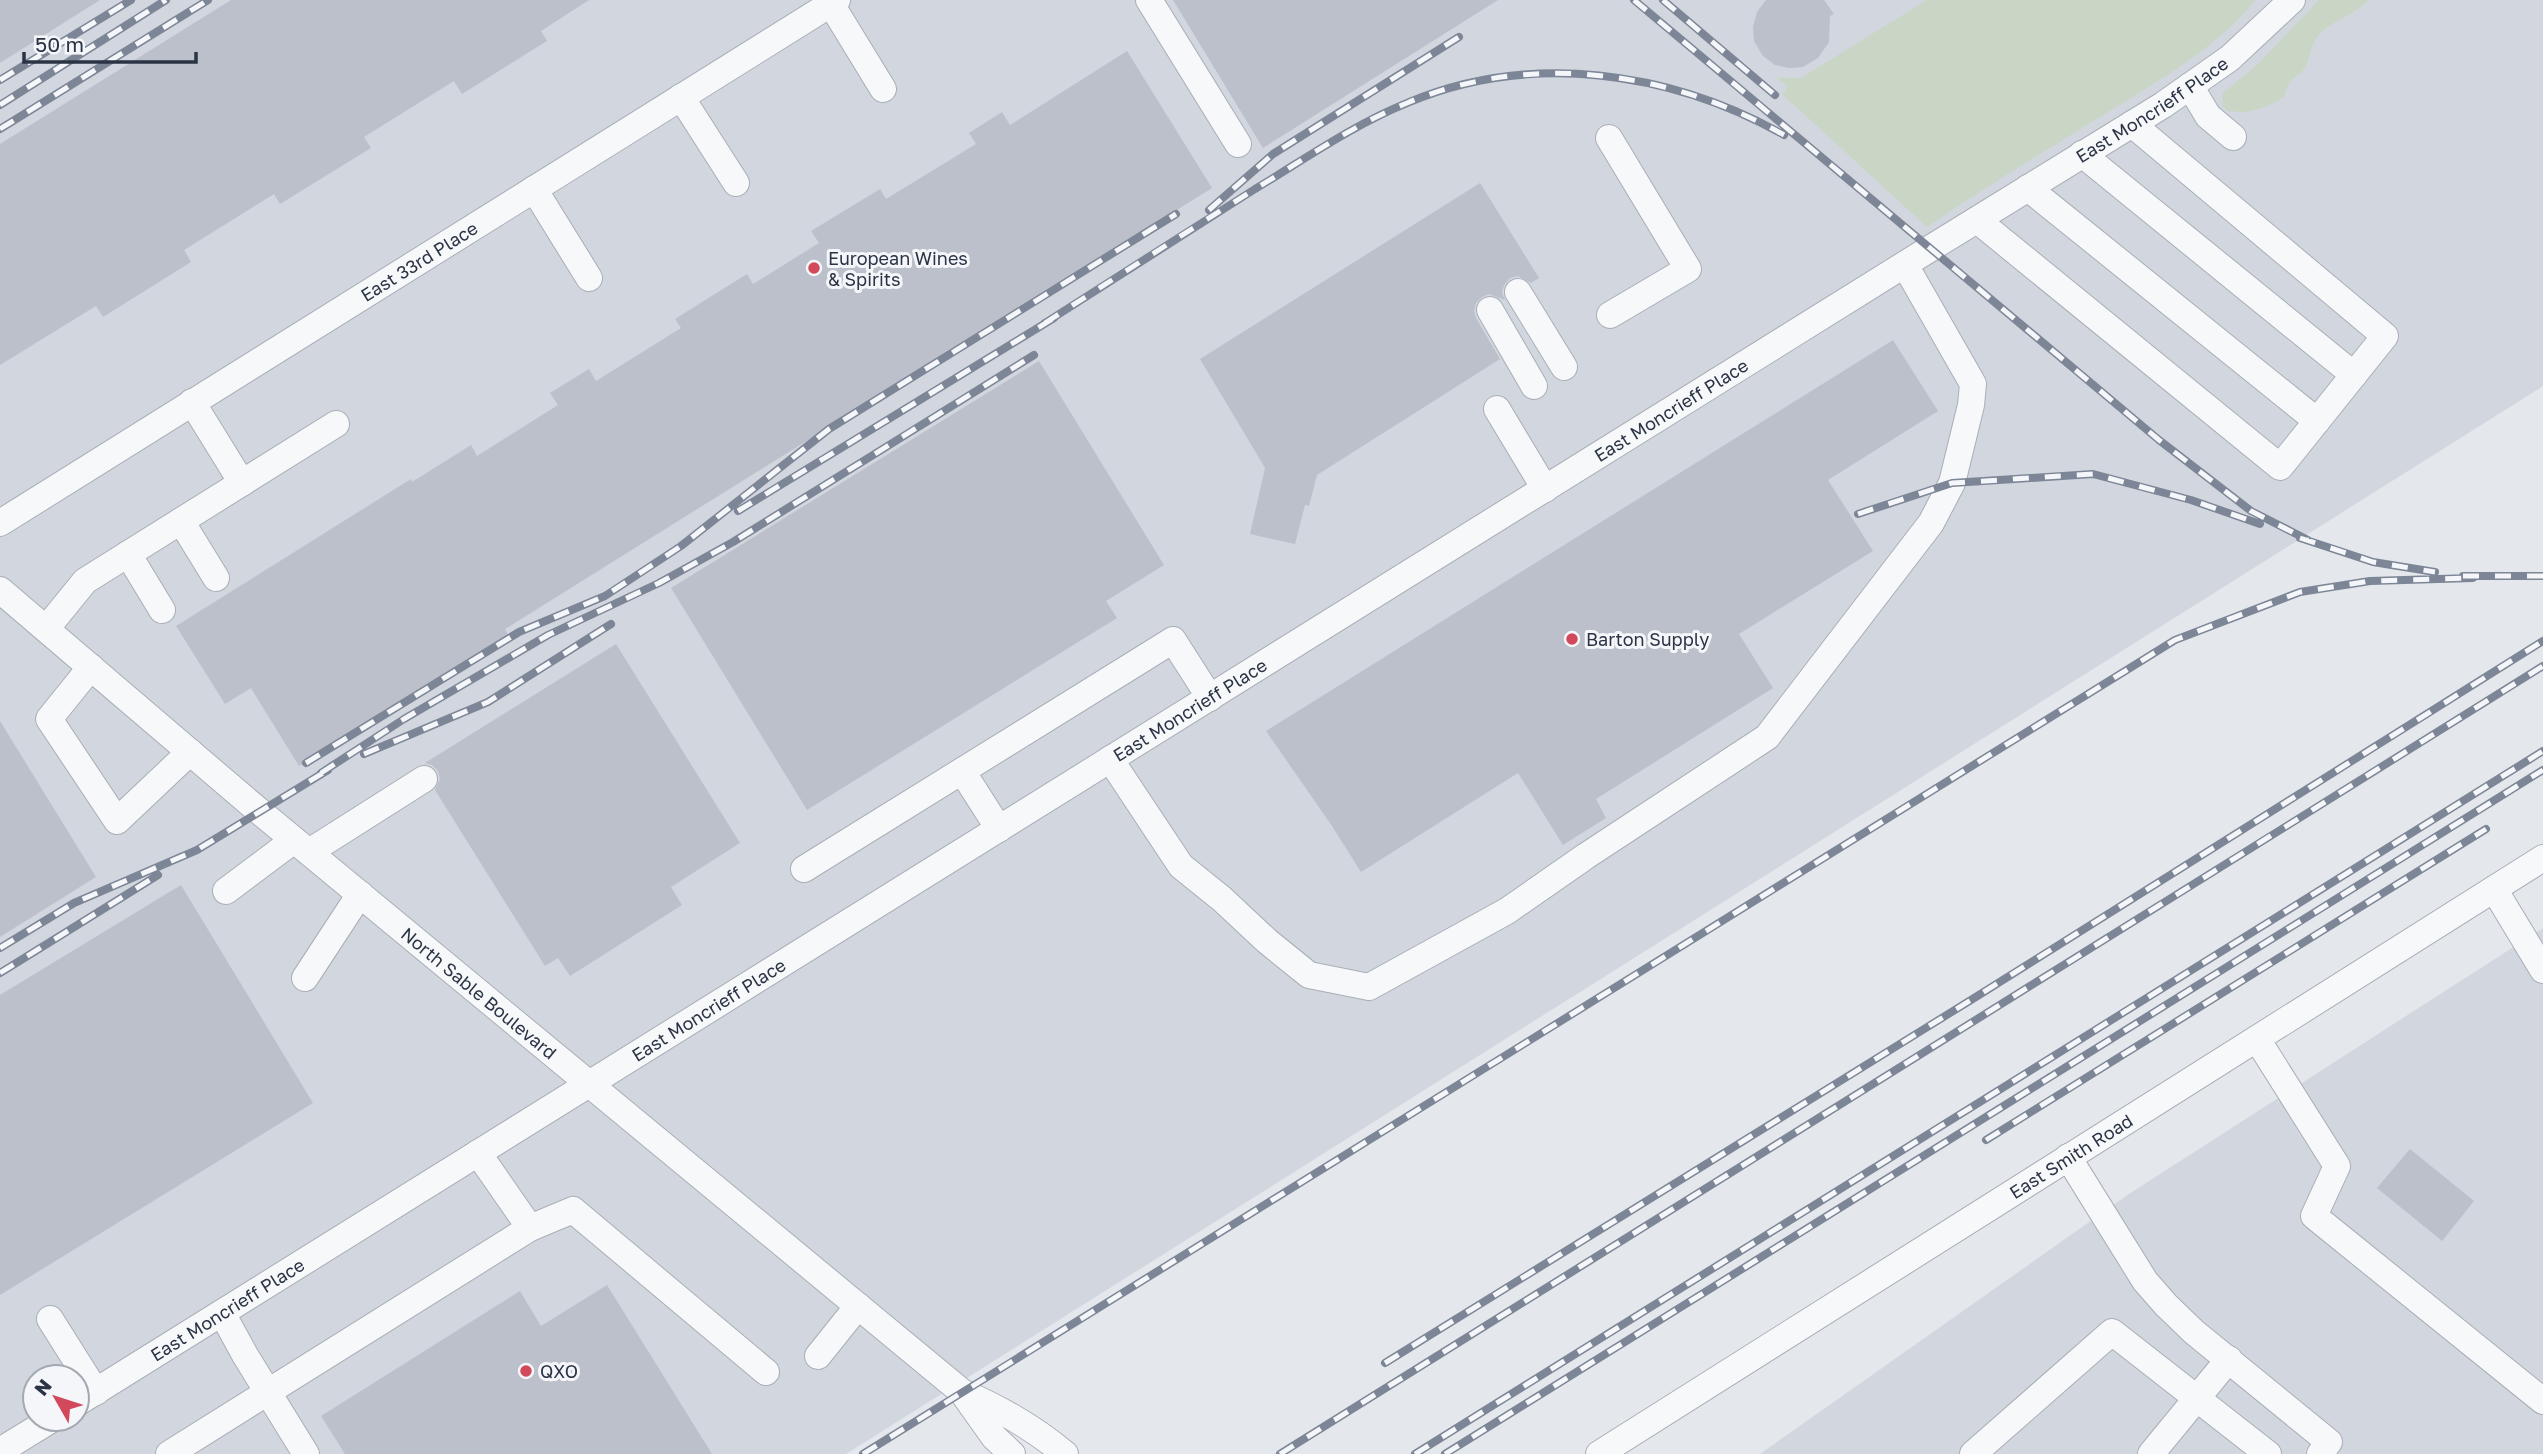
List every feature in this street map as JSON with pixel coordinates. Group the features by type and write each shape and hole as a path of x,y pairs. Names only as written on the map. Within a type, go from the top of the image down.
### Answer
{"street":[{"path":"1149,0 1238,144"},
{"name":"East Moncrieff Place","path":"91,1395 2132,124 2230,58 2291,0"},
{"path":"834,2 883,89"},
{"name":"East 33rd Place","path":"0,523 834,2"},
{"path":"2190,86 2208,116 2233,137"},
{"path":"681,97 736,183"},
{"path":"1977,220 2280,467 2385,336 2132,124"},
{"path":"1609,138 1688,269 1610,315"},
{"path":"2082,154 2354,375"},
{"path":"2028,188 2317,421"},
{"path":"534,189 589,278"},
{"path":"1110,760 1181,866 1309,975 1368,987 1507,911 1768,737 1931,523 1952,483 1971,405 1973,384 1905,265"},
{"path":"1503,301 1549,377"},
{"path":"192,402 242,483"},
{"path":"1497,410 1545,489"},
{"path":"46,629 85,581 336,424"},
{"path":"181,521 216,578"},
{"path":"128,554 162,610"},
{"name":"North Sable Boulevard","path":"0,590 302,846 962,1392 995,1437 1012,1454"},
{"path":"804,870 1173,640 1210,698"},
{"path":"90,667 49,719 117,821 190,752"},
{"path":"962,771 999,829"},
{"path":"226,891 424,779"},
{"name":"East Smith Road","path":"1600,1454 2543,858"},
{"path":"2494,889 2543,970"},
{"path":"305,978 360,894"},
{"path":"2258,1039 2337,1166 2314,1216 2543,1401"},
{"path":"478,1153 530,1228"},
{"path":"2068,1157 2145,1281 2194,1332 2329,1442 2320,1454"},
{"path":"186,1450 269,1392 530,1228 573,1210 766,1372"},
{"path":"818,1356 858,1306"},
{"path":"222,1313 245,1356 306,1454"},
{"path":"50,1319 71,1363"},
{"path":"1973,1454 2112,1332 2268,1454"},
{"path":"2151,1454 2229,1359"},
{"name":"North Sable Boulevard","path":"962,1392 1020,1421 1065,1454"},
{"path":"0,1451 29,1433"}],"shaded area":[{"path":"0,0 2543,0 2543,386 846,1454 0,1454"},
{"path":"2543,928 2543,1454 1760,1454 2129,1194"}],"green space":[{"path":"1927,0 2256,0 2223,33 2186,62 1927,227 1782,94 1788,87 1777,78 1801,78"},
{"path":"2319,0 2369,0 2319,35 2306,66 2290,82 2284,97 2246,112 2229,112 2222,106 2223,93 2258,64"}],"building":[{"path":"0,0 100,0 0,63"},
{"path":"231,0 589,0 541,31 547,41 462,94 454,81 364,137 371,148 280,204 274,194 184,250 191,262 103,317 96,306 0,365 0,144"},
{"path":"1173,0 1498,0 1263,148"},
{"path":"1766,0 1824,0 1834,14 1830,16 1829,42 1818,58 1803,67 1789,68 1775,65 1763,56 1754,41 1753,27 1757,12"},
{"path":"1127,51 1212,188 505,629 508,635 299,766 251,688 225,704 176,626 411,479 412,482 471,445 477,456 558,405 550,393 589,369 596,381 681,328 675,319 747,274 753,284 819,243 811,231 880,189 886,199 976,144 969,133 1002,112 1010,125"},
{"path":"1480,183 1539,278 1531,283 1518,276 1510,278 1502,293 1505,300 1489,294 1476,303 1476,318 1500,359 1317,475 1309,506 1305,505 1295,544 1250,534 1265,468 1200,359"},
{"name":"Barton Supply","path":"1893,340 1938,411 1828,480 1873,551 1739,634 1773,688 1596,799 1606,818 1563,845 1518,773 1361,872 1266,731"},
{"path":"1039,361 1164,565 1106,601 1117,618 807,810 671,588"},
{"path":"616,644 740,843 671,887 682,905 570,976 558,958 545,966 435,790 440,779 438,771 425,763"},
{"path":"0,721 96,877 0,937"},
{"path":"181,885 313,1103 0,1295 0,995"},
{"path":"2410,1149 2474,1201 2442,1241 2377,1188"},
{"name":"QXO","path":"607,1285 712,1454 345,1454 321,1416 520,1291 541,1326"}],"railway":[{"path":"0,80 131,0"},
{"path":"0,105 166,0"},
{"path":"0,129 208,0"},
{"path":"1634,0 2159,440 2251,511 2308,540"},
{"path":"1663,0 1775,95"},
{"path":"1209,210 1273,154 1459,37"},
{"path":"1045,323 1348,132 1407,103 1454,87 1502,77 1550,73 1599,76 1647,83 1694,96 1740,113 1784,135"},
{"path":"306,763 519,632 605,596 681,546 829,429 1176,214"},
{"path":"738,511 1054,318"},
{"path":"321,773 404,719 548,635 659,583 733,542 1034,355"},
{"path":"1858,514 1952,483 2093,474 2191,500 2260,524"},
{"path":"2300,538 2373,562 2435,572"},
{"path":"2463,576 2543,576"},
{"path":"863,1454 2175,640 2300,592 2370,581 2473,578"},
{"path":"364,754 488,702 611,624"},
{"path":"1385,1363 2543,641"},
{"path":"1280,1454 2543,666"},
{"path":"1415,1454 2543,751"},
{"path":"0,948 74,903 197,850 328,770"},
{"path":"1445,1454 2543,770"},
{"path":"1986,1140 2486,829"},
{"path":"0,973 158,875"}],"place":[{"name":"European Wines & Spirits","path":"814,268"},
{"name":"Barton Supply","path":"1572,639"},
{"name":"QXO","path":"526,1371"}]}
